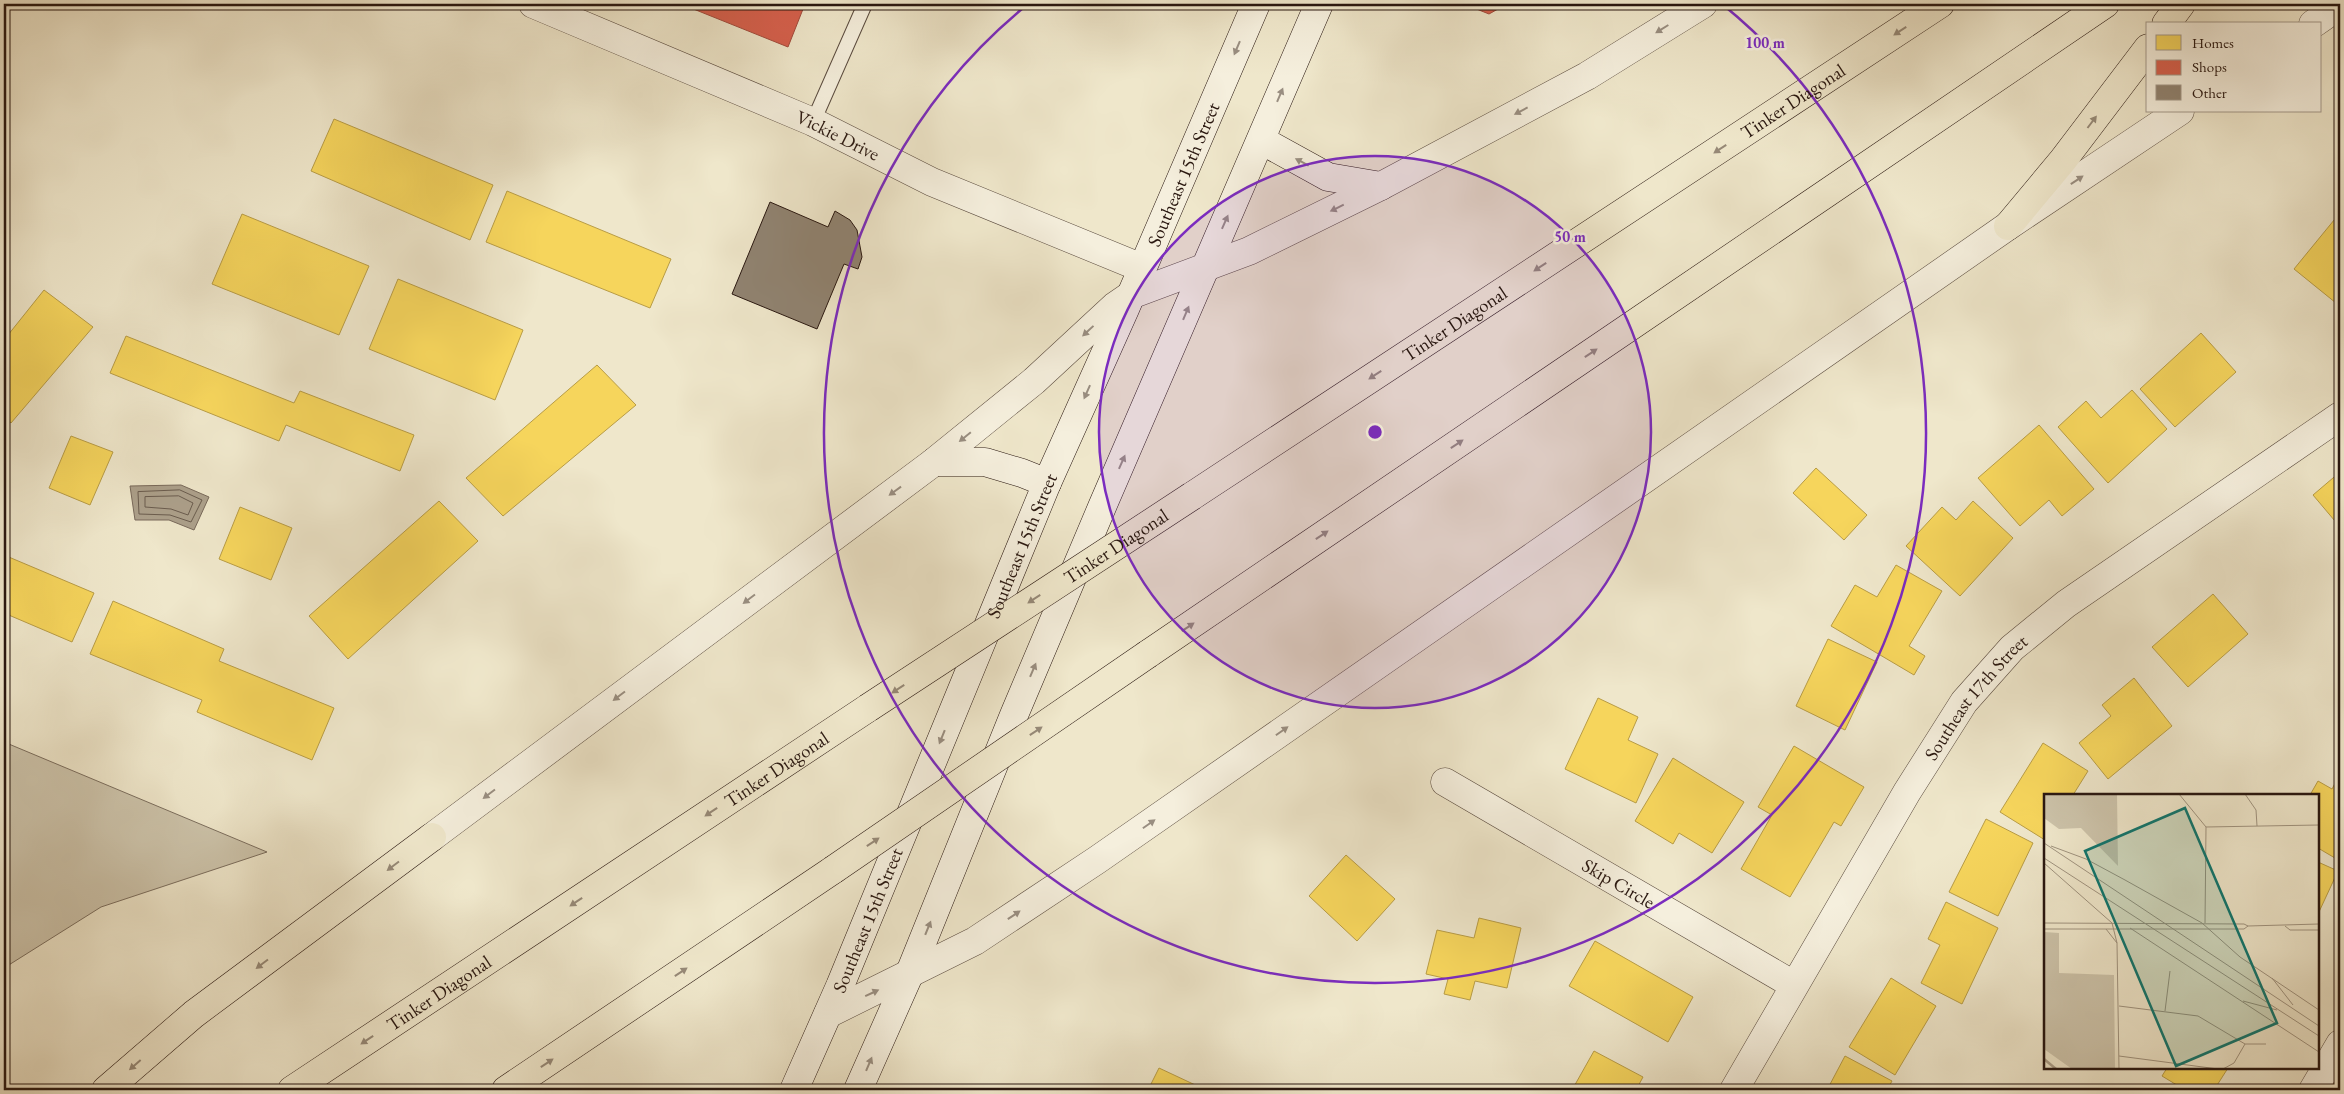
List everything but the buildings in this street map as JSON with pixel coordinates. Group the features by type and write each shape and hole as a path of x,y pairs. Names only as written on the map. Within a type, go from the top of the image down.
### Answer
{"highway":[{"name":"Tinker Diagonal","path":"292,1090 868,708 1940,4"},
{"path":"506,1090 833,870 2105,4"},
{"path":"2168,22 2181,4"},
{"path":"2008,226 2063,160 2146,51"},
{"path":"106,1090 194,1014 432,837"}],"street":[{"name":"Vickie Drive","path":"533,4 814,122 932,182 1142,268"},
{"name":"Southeast 15th Street","path":"794,1090 828,1014 1047,483 1131,295 1256,4"},
{"path":"858,1090 909,975 1018,706 1319,4"},
{"path":"432,837 934,462 1034,381 1115,306 1131,295 1249,251 1381,186 1587,76 1703,4"},
{"path":"2316,22 2340,5"},
{"path":"828,1014 975,941 1097,860 2008,226 2179,112"},
{"path":"1261,140 1328,177 1381,186"},
{"name":"Southeast 17th Street","path":"1734,1090 1907,792 1964,702 2012,648 2066,604 2340,416"},
{"path":"934,462 985,462 1047,483"},
{"name":"Skip Circle","path":"1445,782 1794,984"},
{"path":"2314,1090 2340,1044"}],"lane":[{"path":"814,122 865,4"}],"shaded area":[{"path":"4,742 267,852 101,907 4,968"}],"water":[{"path":"181,485 209,497 194,530 169,520 135,520 130,486"}]}
